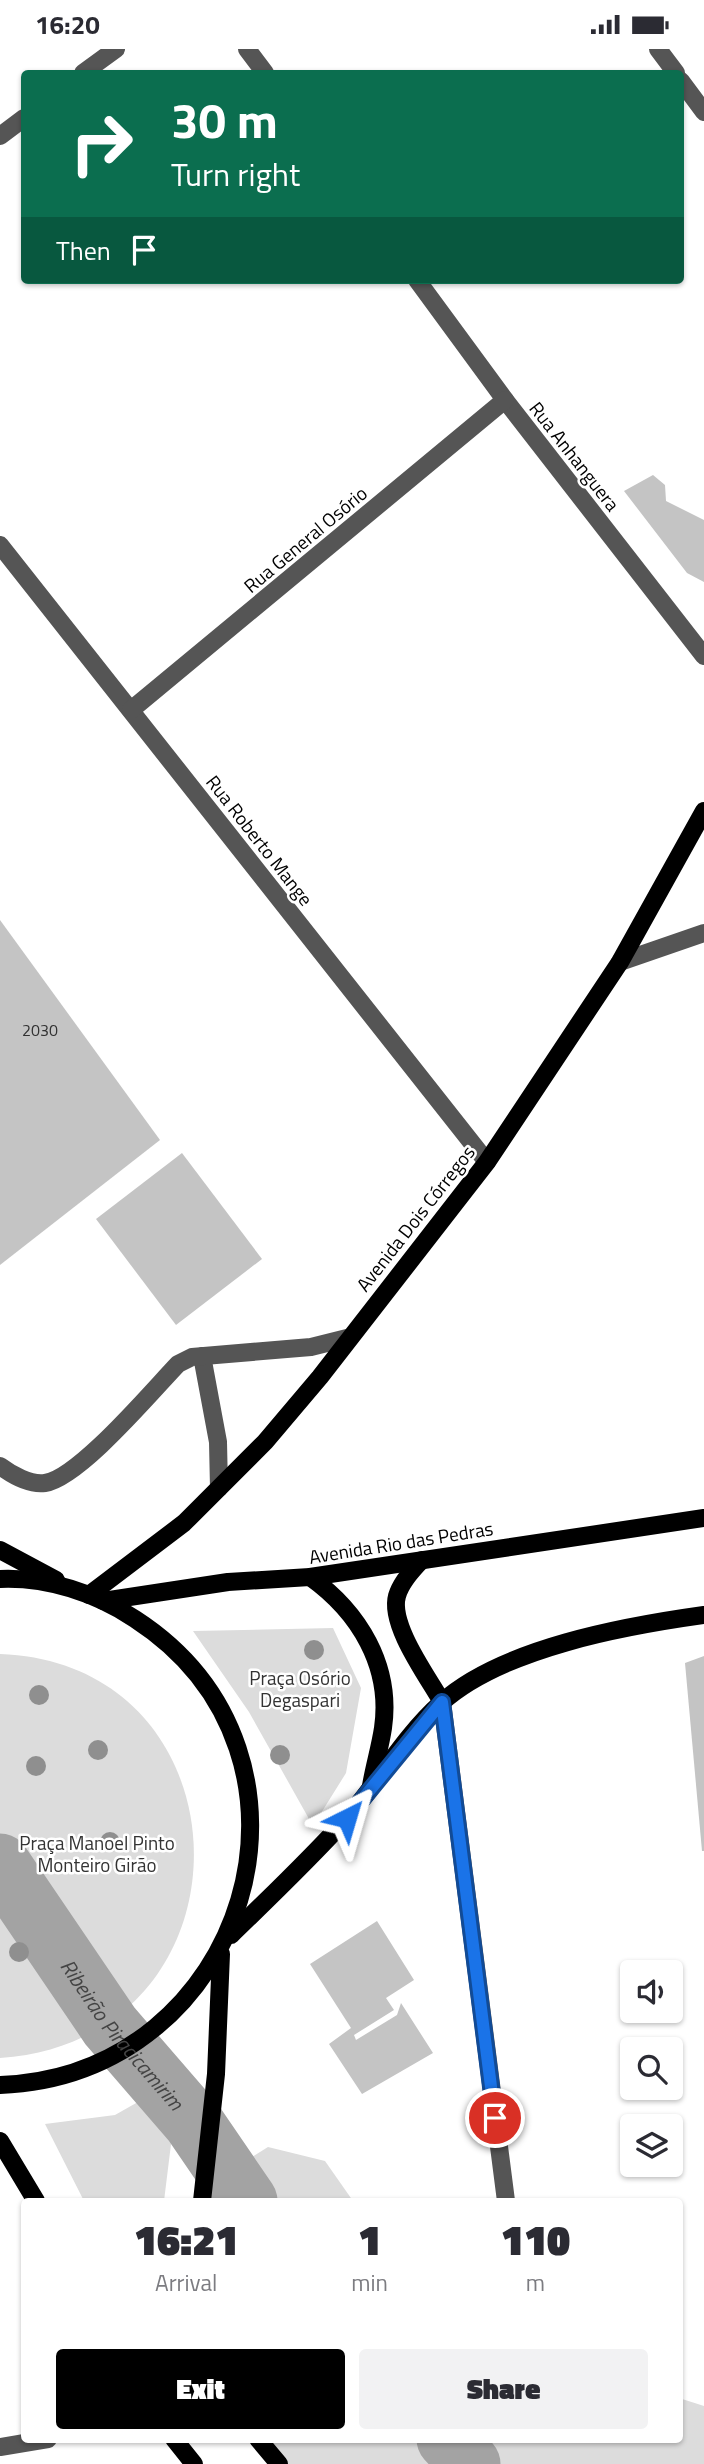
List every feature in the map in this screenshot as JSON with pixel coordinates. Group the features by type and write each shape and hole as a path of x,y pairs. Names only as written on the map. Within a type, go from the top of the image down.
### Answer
{"main road":[{"name":"Avenida Dois Córregos","path":"89,1595 170,1535 265,1442 320,1377 347,1338 487,1162 620,962 704,811"},
{"name":"Avenida Rio das Pedras","path":"89,1595 310,1577 704,1518"},
{"path":"0,1551 89,1595 160,1636 191,1667 217,1704 235,1744 247,1787 250,1854 242,1898 224,1945 197,1988 166,2020 112,2057 50,2080 9,2085"},
{"path":"422,1560 403,1583 397,1595 395,1611 399,1626 442,1702"},
{"path":"310,1577 334,1594 354,1616 369,1641 379,1669 384,1699 383,1728 370,1790"},
{"path":"0,1579 41,1582 89,1595"},
{"path":"202,2198 216,2074 224,1945 298,1870 370,1790 442,1702 498,1668 541,1652 626,1626 704,1615"},
{"path":"0,2141 34,2198"},
{"path":"177,2443 194,2464"},
{"path":"261,2443 279,2464"}],"street":[{"path":"87,70 116,49"},
{"path":"247,49 263,70"},
{"path":"658,49 674,70"},
{"path":"684,85 704,112"},
{"path":"0,136 21,120"},
{"name":"Rua Anhanguera","path":"420,284 505,400 704,656"},
{"name":"Rua General Osório","path":"131,711 505,400"},
{"name":"Rua Roberto Mange","path":"0,545 487,1162"},
{"path":"620,962 704,933"},
{"path":"0,1466 15,1477 45,1483 82,1463 178,1364 192,1356 311,1347 347,1338"},
{"path":"202,1356 218,1443 219,1488"},
{"path":"442,1702 506,2198"},
{"path":"0,2447 24,2443"}],"green space":[{"name":"Praça Osório Degaspari","path":"333,1628 361,1688 346,1773 313,1826 249,1712 193,1631"},
{"name":"Praça Manoel Pinto Monteiro Girão","path":"0,1654 84,1673 144,1718 181,1781 194,1853 182,1925 146,1989 86,2036 0,2058"},
{"path":"152,2094 173,2128 164,2198 82,2198 45,2124 115,2115"},
{"path":"268,2147 325,2161 351,2198 217,2198 223,2175"},
{"path":"683,2399 704,2406 704,2464 285,2464 270,2443 683,2443"}],"building":[{"path":"653,475 665,485 666,501 704,520 704,582 687,573 624,491"},
{"path":"0,920 160,1140 0,1265"},
{"path":"182,1153 262,1259 176,1325 96,1219"},
{"path":"704,1656 704,1851 702,1851 685,1663"},
{"path":"377,1921 414,1980 386,1998 394,2010 354,2035 356,2040 397,2015 401,2003 433,2053 362,2094 329,2044 351,2028 310,1964"}],"waterway":[{"name":"Ribeirão Piracicamirim","path":"0,1864 110,2026 193,2122 245,2198"},
{"name":"Ribeirão Piracicamirim","path":"451,2443 470,2464"}],"route":[{"path":"347,1818 411,1736 442,1702 495,2118"}]}
